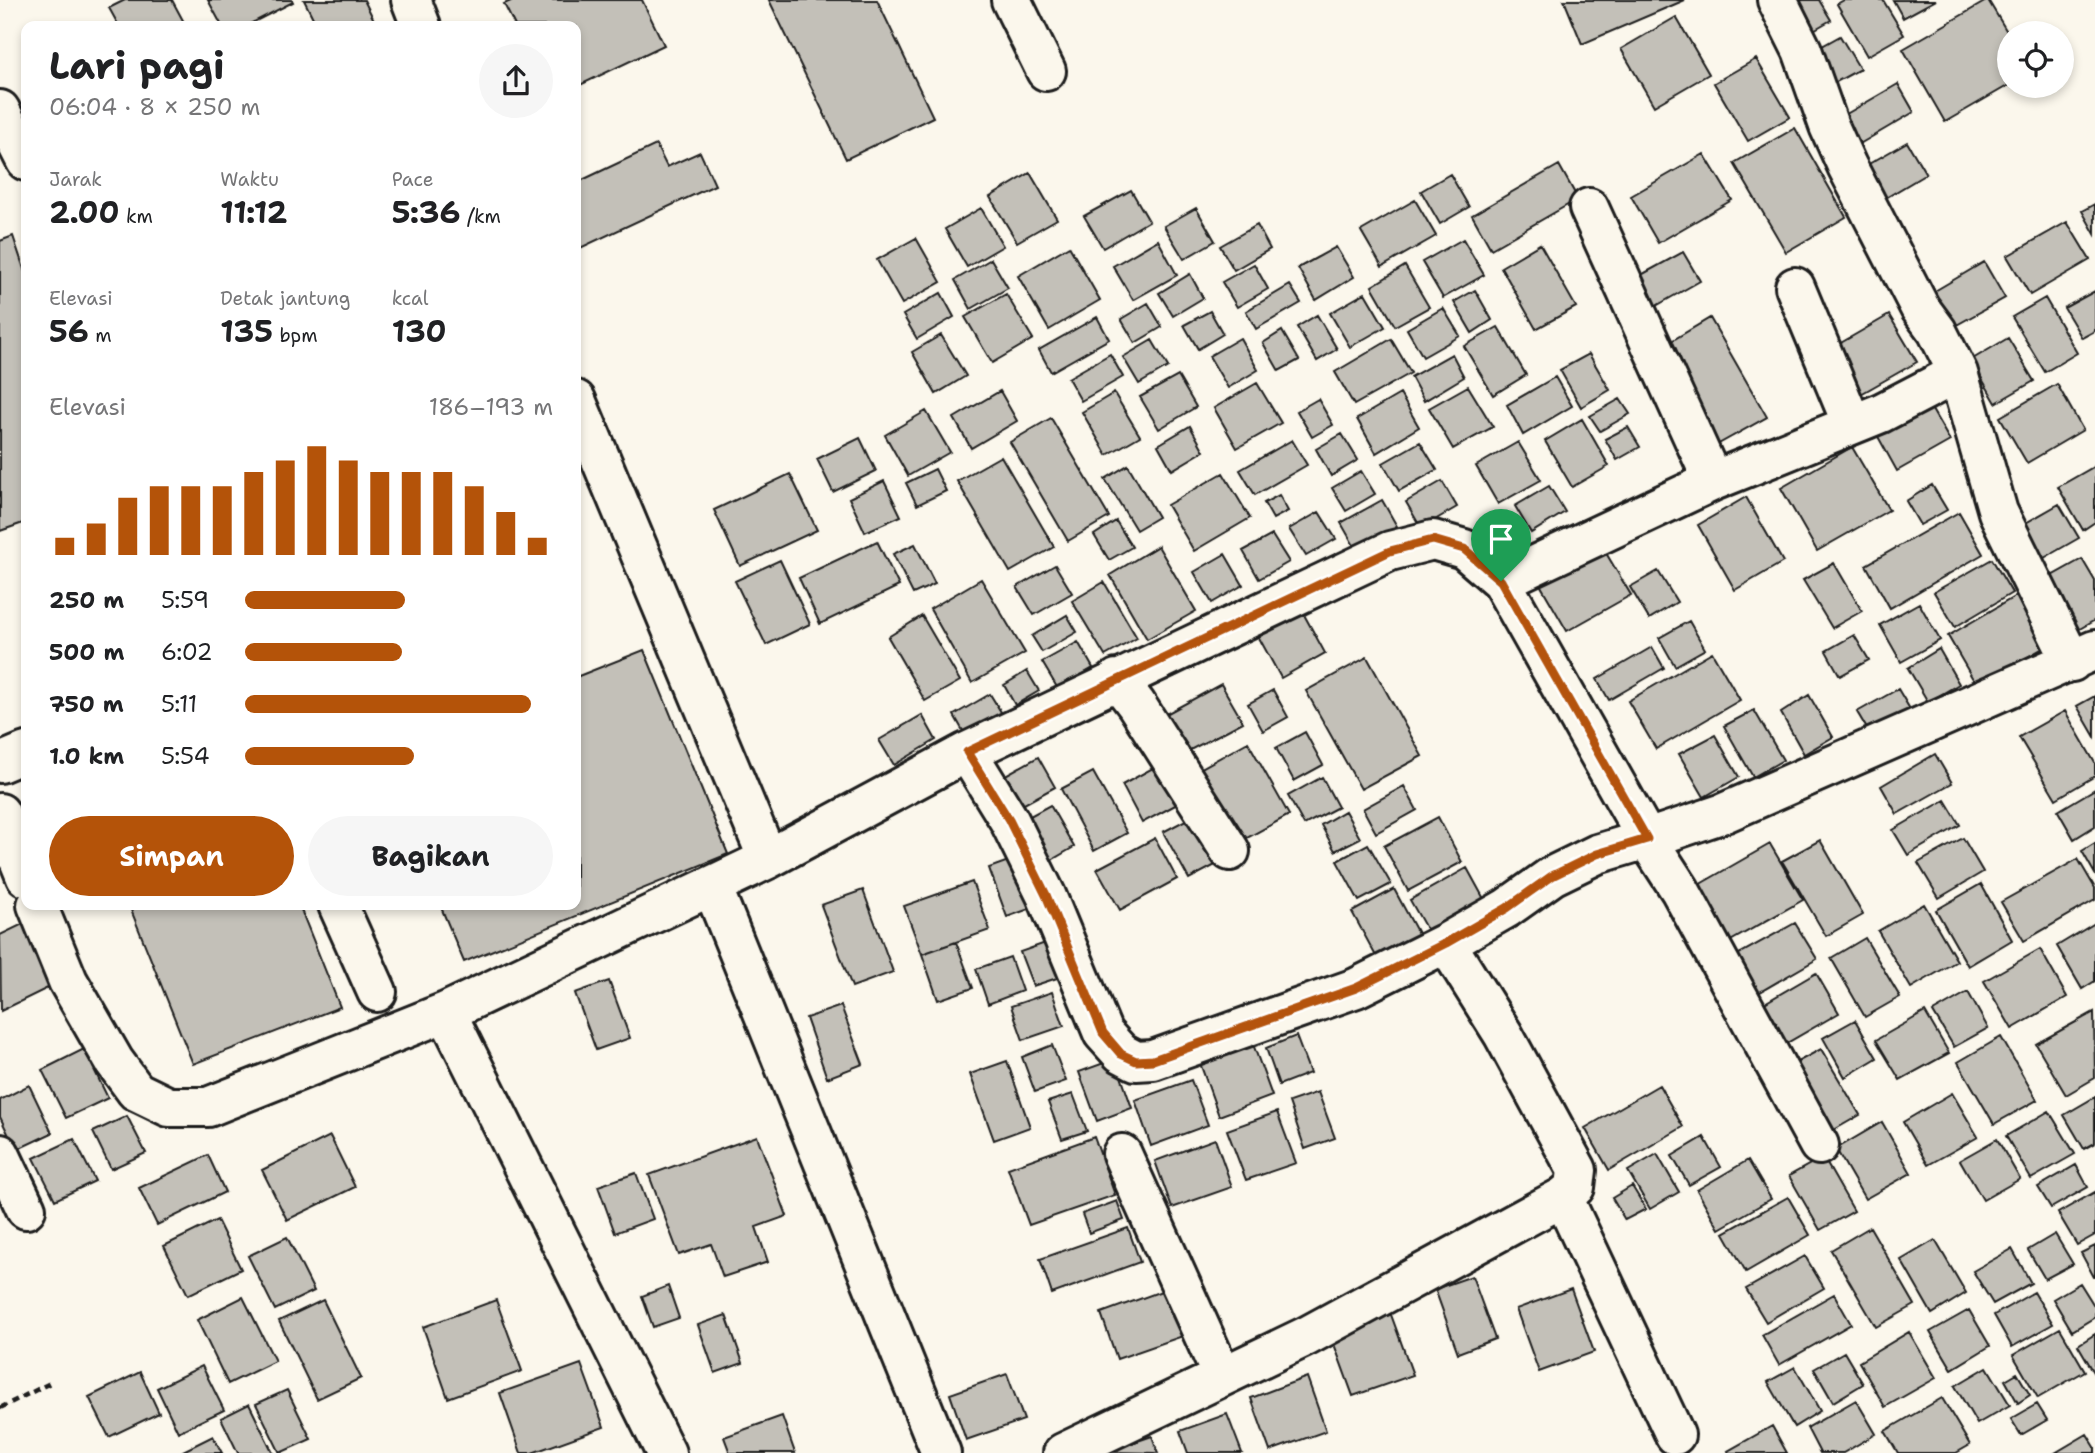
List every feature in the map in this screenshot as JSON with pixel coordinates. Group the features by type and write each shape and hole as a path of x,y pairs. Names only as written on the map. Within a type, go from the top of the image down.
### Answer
{"street":[{"path":"411,0 419,21"},
{"path":"1011,0 1046,71"},
{"path":"967,752 1009,820 1046,895 1103,1033 1121,1054 1136,1061 1153,1060 1356,988 1446,943 1507,908 1552,876 1597,854 1724,813 2084,656 1998,512 1958,373 1937,331 1920,308 1847,166 1829,126 1802,50 1777,0"},
{"path":"0,110 21,151"},
{"path":"1589,208 1713,481"},
{"path":"1794,287 1852,424"},
{"path":"1501,581 1713,481 1881,413 1958,373"},
{"path":"581,412 768,859"},
{"path":"39,910 68,981 114,1061 136,1091 169,1107 208,1107 446,1012 768,859 967,752 1117,679 1390,551 1433,540 1464,549 1501,581 1647,839 1680,890 1819,1145"},
{"path":"1117,679 1136,704 1230,851"},
{"path":"0,763 21,754"},
{"path":"2,819 21,865"},
{"path":"712,886 941,1453"},
{"path":"340,910 377,992"},
{"path":"1063,1453 1307,1336 1563,1197 1575,1187 1577,1170 1503,1034 1446,943"},
{"path":"446,1012 666,1453"},
{"path":"0,1154 26,1209"},
{"path":"1122,1154 1222,1376"},
{"path":"1563,1197 1675,1435"}],"path":[{"path":"0,1408 52,1382"}],"building":[{"path":"125,0 172,0 183,21 116,21 109,8"},
{"path":"208,0 293,2 256,21 219,21"},
{"path":"304,0 364,0 374,21 314,21"},
{"path":"513,0 642,0 664,45 581,85 581,21 512,21 504,4"},
{"path":"769,0 877,0 933,117 846,159"},
{"path":"1564,0 1685,0 1582,44"},
{"path":"1800,0 1819,0 1831,20 1803,36 1786,8"},
{"path":"1844,0 1883,0 1904,35 1867,56 1837,4"},
{"path":"1893,0 1936,0 1903,18"},
{"path":"1988,0 2001,21 1997,21 1997,92 1945,122 1903,49"},
{"path":"1676,17 1709,74 1654,106 1621,49"},
{"path":"1840,36 1860,69 1827,87 1808,54"},
{"path":"1756,59 1790,117 1748,141 1714,83"},
{"path":"1898,84 1914,112 1846,152 1829,124"},
{"path":"1795,128 1846,217 1786,252 1734,163"},
{"path":"1907,142 1926,174 1872,206 1853,173"},
{"path":"656,145 667,167 700,152 715,185 581,248 581,181"},
{"path":"1704,154 1732,200 1658,243 1631,196"},
{"path":"1559,165 1578,199 1491,249 1472,215"},
{"path":"1030,173 1057,219 1017,242 990,197"},
{"path":"1450,174 1469,207 1440,224 1421,191"},
{"path":"1131,190 1149,221 1103,248 1084,216"},
{"path":"1415,200 1436,236 1382,267 1361,231"},
{"path":"2095,204 2095,234 2082,211"},
{"path":"981,208 1003,246 967,267 945,229"},
{"path":"1196,208 1215,241 1184,259 1164,226"},
{"path":"2067,222 2090,260 2030,295 2007,256"},
{"path":"1257,225 1270,249 1234,270 1220,246"},
{"path":"13,236 21,260 21,524 0,531 0,241"},
{"path":"916,238 941,282 902,304 877,260"},
{"path":"1463,239 1484,275 1443,298 1422,262"},
{"path":"1158,240 1177,275 1133,300 1113,266"},
{"path":"1540,244 1576,307 1536,329 1501,267"},
{"path":"1069,246 1100,300 1049,330 1018,276"},
{"path":"1336,247 1354,277 1316,300 1298,268"},
{"path":"1683,252 1700,281 1649,310 1632,280"},
{"path":"991,259 1008,288 971,309 955,280"},
{"path":"1984,262 2005,298 1953,327 1933,292"},
{"path":"1254,264 1268,289 1237,307 1222,282"},
{"path":"1405,266 1429,307 1395,326 1372,286"},
{"path":"1190,274 1203,298 1173,316 1159,293"},
{"path":"1290,285 1301,303 1256,329 1246,311"},
{"path":"1475,290 1492,320 1472,333 1454,302"},
{"path":"2095,291 2095,331 2082,338 2064,308"},
{"path":"941,293 954,317 917,339 903,315"},
{"path":"1365,293 1385,327 1350,347 1330,313"},
{"path":"1006,294 1033,339 992,363 965,317"},
{"path":"2045,298 2077,353 2045,372 2012,317"},
{"path":"1148,303 1162,327 1135,343 1121,319"},
{"path":"1443,308 1460,336 1423,357 1407,329"},
{"path":"1210,311 1223,334 1198,349 1184,325"},
{"path":"1317,315 1337,349 1317,361 1297,327"},
{"path":"1889,315 1917,362 1859,395 1832,348"},
{"path":"1097,317 1109,339 1051,372 1039,350"},
{"path":"1710,318 1767,417 1715,446 1658,349"},
{"path":"1498,327 1526,375 1493,395 1464,346"},
{"path":"1282,331 1299,360 1279,371 1263,343"},
{"path":"941,335 966,376 936,394 912,352"},
{"path":"1240,338 1258,370 1228,388 1209,356"},
{"path":"2008,338 2034,381 1996,403 1971,360"},
{"path":"1391,339 1411,373 1354,405 1335,372"},
{"path":"1152,340 1168,367 1139,384 1123,357"},
{"path":"1110,354 1123,377 1081,401 1068,378"},
{"path":"1452,354 1464,377 1424,401 1411,377"},
{"path":"1589,354 1610,390 1581,407 1560,370"},
{"path":"1178,376 1196,407 1159,429 1140,397"},
{"path":"1555,377 1572,406 1523,435 1507,405"},
{"path":"1257,383 1281,423 1237,448 1214,408"},
{"path":"2057,384 2083,430 2027,463 2000,417"},
{"path":"1468,386 1493,427 1453,449 1429,408"},
{"path":"1000,391 1017,421 971,448 954,418"},
{"path":"1114,393 1140,436 1107,455 1082,412"},
{"path":"1400,394 1419,427 1376,453 1357,419"},
{"path":"1318,399 1333,425 1312,437 1297,411"},
{"path":"1620,399 1630,414 1600,431 1590,416"},
{"path":"1928,403 1950,441 1897,471 1876,433"},
{"path":"926,411 950,452 908,476 885,435"},
{"path":"1051,418 1109,517 1068,541 1010,442"},
{"path":"1582,419 1609,466 1572,487 1545,441"},
{"path":"1190,426 1204,451 1172,470 1158,445"},
{"path":"1628,427 1640,447 1617,460 1605,439"},
{"path":"1342,434 1358,460 1331,476 1316,449"},
{"path":"860,438 876,471 833,492 817,459"},
{"path":"1292,440 1307,465 1255,495 1240,470"},
{"path":"1420,442 1437,470 1399,491 1383,463"},
{"path":"1518,442 1541,480 1498,504 1476,466"},
{"path":"1852,447 1889,510 1817,551 1781,488"},
{"path":"1001,456 1054,547 1010,572 957,481"},
{"path":"1128,465 1158,517 1136,530 1105,479"},
{"path":"2095,466 2095,522 2083,530 2058,487"},
{"path":"935,469 946,491 917,505 906,483"},
{"path":"1361,471 1375,494 1346,511 1332,488"},
{"path":"1223,473 1250,518 1194,551 1167,505"},
{"path":"790,474 817,530 740,566 714,510"},
{"path":"884,481 901,516 865,532 849,498"},
{"path":"1442,481 1457,507 1421,528 1406,502"},
{"path":"1932,485 1947,510 1920,525 1906,501"},
{"path":"1549,486 1565,512 1531,533 1515,506"},
{"path":"1279,495 1288,511 1273,519 1264,503"},
{"path":"1746,497 1783,562 1735,590 1698,525"},
{"path":"1382,500 1398,528 1357,551 1341,523"},
{"path":"2059,504 2079,538 2030,566 2010,532"},
{"path":"1319,512 1336,539 1306,556 1289,529"},
{"path":"1959,512 1983,554 1890,608 1866,565"},
{"path":"1116,521 1132,547 1109,560 1094,535"},
{"path":"1272,535 1289,562 1259,579 1243,551"},
{"path":"877,541 899,586 820,624 799,578"},
{"path":"1600,543 1631,595 1567,631 1537,579"},
{"path":"915,544 935,584 913,594 893,554"},
{"path":"1158,546 1196,611 1147,639 1110,575"},
{"path":"1225,554 1243,585 1212,603 1194,572"},
{"path":"1992,559 2012,593 1955,627 1934,592"},
{"path":"2082,559 2095,581 2095,620 2071,634 2041,582"},
{"path":"780,560 810,624 766,645 735,581"},
{"path":"1834,563 1862,611 1832,628 1803,580"},
{"path":"1055,565 1072,593 1034,615 1017,587"},
{"path":"1658,571 1677,602 1649,619 1630,587"},
{"path":"981,579 1025,653 972,683 930,609"},
{"path":"1104,582 1137,638 1105,656 1072,601"},
{"path":"2021,593 2050,644 1977,686 1948,636"},
{"path":"1919,603 1940,640 1901,662 1880,625"},
{"path":"1302,611 1325,653 1281,678 1258,636"},
{"path":"1067,615 1077,632 1042,652 1032,636"},
{"path":"922,616 960,681 925,701 888,637"},
{"path":"1689,621 1705,649 1675,666 1659,638"},
{"path":"1854,635 1869,660 1840,676 1826,651"},
{"path":"1078,642 1093,668 1058,689 1042,662"},
{"path":"1652,647 1664,668 1609,700 1597,679"},
{"path":"1939,649 1959,684 1928,702 1908,668"},
{"path":"644,650 728,854 464,962 442,910 581,910 581,675"},
{"path":"1712,652 1740,700 1656,749 1628,701"},
{"path":"1367,657 1422,756 1361,789 1306,691"},
{"path":"1027,671 1039,691 1015,705 1004,685"},
{"path":"1221,684 1243,722 1175,758 1155,720"},
{"path":"1898,689 1917,721 1876,744 1857,712"},
{"path":"1273,690 1288,717 1263,731 1248,704"},
{"path":"990,694 1004,717 967,738 954,715"},
{"path":"1809,695 1833,737 1804,754 1781,713"},
{"path":"2095,696 2095,737 2077,706"},
{"path":"1754,710 1783,760 1753,777 1724,726"},
{"path":"2065,711 2095,763 2095,776 2056,799 2019,737"},
{"path":"922,715 936,740 894,765 879,740"},
{"path":"1305,732 1323,765 1294,781 1276,748"},
{"path":"1715,735 1739,777 1704,797 1679,754"},
{"path":"1248,742 1289,815 1238,843 1198,770"},
{"path":"1935,754 1952,783 1897,814 1881,786"},
{"path":"1038,757 1055,787 1017,808 1000,778"},
{"path":"1160,764 1181,802 1142,823 1122,785"},
{"path":"1093,772 1127,833 1094,851 1061,789"},
{"path":"1322,777 1338,807 1304,825 1288,796"},
{"path":"1404,786 1417,810 1376,833 1363,809"},
{"path":"2095,789 2095,826 2074,839 2058,811"},
{"path":"1945,800 1960,825 1908,855 1893,830"},
{"path":"1050,805 1074,847 1043,865 1019,822"},
{"path":"1345,811 1360,838 1335,851 1321,825"},
{"path":"1197,814 1223,861 1189,879 1163,832"},
{"path":"1438,817 1462,862 1408,891 1384,846"},
{"path":"1155,838 1177,879 1120,910 1097,869"},
{"path":"1963,838 1983,872 1939,898 1918,863"},
{"path":"1820,840 1863,915 1826,936 1782,861"},
{"path":"2095,843 2095,874 2082,851"},
{"path":"1368,844 1391,884 1359,901 1337,861"},
{"path":"1770,844 1803,900 1727,943 1695,887"},
{"path":"1014,859 1032,908 1007,917 989,868"},
{"path":"2078,859 2095,888 2095,900 2024,941 2001,902"},
{"path":"1467,868 1489,908 1432,939 1410,900"},
{"path":"972,882 990,930 922,954 904,906"},
{"path":"1981,884 2012,940 1968,966 1936,910"},
{"path":"1394,889 1420,937 1378,960 1352,912"},
{"path":"863,890 893,972 852,987 821,905"},
{"path":"1924,904 1957,961 1911,988 1878,931"},
{"path":"131,910 301,910 340,1007 193,1064"},
{"path":"29,921 60,982 1,1011 0,935"},
{"path":"1795,923 1817,959 1753,996 1732,958"},
{"path":"2095,923 2095,981 2082,989 2057,946"},
{"path":"1865,938 1900,997 1865,1017 1831,958"},
{"path":"1051,941 1063,976 1033,986 1020,952"},
{"path":"956,942 973,988 938,1000 922,954"},
{"path":"2040,949 2067,997 2012,1029 1984,981"},
{"path":"1010,957 1022,991 988,1004 976,969"},
{"path":"1816,973 1839,1013 1773,1051 1751,1011"},
{"path":"609,981 630,1038 596,1050 575,993"},
{"path":"1052,992 1064,1026 1023,1040 1011,1006"},
{"path":"1968,992 1988,1028 1954,1047 1933,1012"},
{"path":"841,1006 863,1064 827,1078 806,1018"},
{"path":"1925,1012 1949,1053 1900,1080 1876,1040"},
{"path":"2094,1012 2095,1078 2066,1095 2036,1044"},
{"path":"1855,1020 1877,1058 1845,1077 1823,1038"},
{"path":"1296,1036 1310,1073 1279,1085 1266,1048"},
{"path":"2001,1037 2037,1100 1994,1124 1958,1062"},
{"path":"1253,1044 1272,1096 1219,1116 1200,1063"},
{"path":"1052,1045 1066,1081 1035,1092 1022,1057"},
{"path":"84,1049 108,1098 66,1118 42,1070"},
{"path":"1821,1049 1860,1115 1827,1134 1788,1067"},
{"path":"1115,1059 1132,1108 1097,1121 1079,1072"},
{"path":"1007,1061 1030,1127 994,1140 970,1074"},
{"path":"1191,1080 1208,1125 1151,1146 1135,1100"},
{"path":"29,1085 52,1133 16,1150 0,1117 0,1100"},
{"path":"1659,1085 1683,1127 1609,1170 1585,1128"},
{"path":"1318,1092 1335,1138 1305,1149 1289,1102"},
{"path":"1952,1093 1978,1137 1928,1165 1903,1122"},
{"path":"1073,1094 1087,1131 1062,1139 1048,1102"},
{"path":"2095,1097 2095,1143 2084,1149 2064,1115"},
{"path":"2049,1111 2075,1154 2031,1179 2006,1136"},
{"path":"1277,1112 1296,1163 1246,1180 1227,1130"},
{"path":"127,1116 146,1153 111,1169 93,1132"},
{"path":"1882,1122 1911,1173 1865,1199 1836,1149"},
{"path":"330,1136 355,1187 287,1220 262,1170"},
{"path":"757,1136 787,1216 756,1227 768,1262 723,1277 711,1244 679,1255 649,1175"},
{"path":"1094,1137 1115,1195 1029,1225 1008,1168"},
{"path":"1704,1137 1721,1167 1689,1185 1672,1156"},
{"path":"74,1139 95,1181 55,1200 34,1158"},
{"path":"1215,1139 1232,1187 1172,1208 1155,1161"},
{"path":"1997,1139 2020,1179 1983,1200 1960,1160"},
{"path":"1657,1154 1679,1192 1650,1209 1628,1171"},
{"path":"208,1155 225,1192 157,1225 139,1188"},
{"path":"1823,1157 1854,1211 1820,1230 1789,1176"},
{"path":"1748,1160 1771,1199 1719,1229 1697,1190"},
{"path":"2076,1165 2088,1187 2051,1208 2038,1187"},
{"path":"636,1173 653,1219 615,1233 598,1186"},
{"path":"1632,1186 1646,1209 1625,1220 1612,1198"},
{"path":"2095,1192 2095,1235 2077,1245 2058,1213"},
{"path":"1788,1197 1810,1235 1746,1272 1724,1233"},
{"path":"1117,1201 1124,1220 1089,1233 1082,1214"},
{"path":"217,1220 241,1269 188,1295 164,1246"},
{"path":"1870,1227 1915,1305 1876,1327 1831,1250"},
{"path":"1128,1228 1140,1262 1052,1294 1040,1259"},
{"path":"2055,1234 2073,1264 2045,1279 2028,1250"},
{"path":"287,1237 314,1291 275,1310 248,1256"},
{"path":"1935,1240 1966,1293 1932,1314 1901,1260"},
{"path":"2095,1246 2095,1277 2094,1277 2081,1253"},
{"path":"2012,1249 2031,1283 1993,1304 1973,1271"},
{"path":"1805,1256 1824,1288 1766,1322 1746,1289"},
{"path":"1472,1276 1495,1339 1458,1353 1435,1289"},
{"path":"2080,1283 2095,1307 2095,1317 2072,1331 2053,1299"},
{"path":"668,1286 679,1318 653,1327 642,1296"},
{"path":"1167,1289 1183,1336 1117,1359 1101,1313"},
{"path":"1571,1289 1594,1352 1539,1372 1516,1309"},
{"path":"2034,1292 2053,1324 2012,1347 1994,1315"},
{"path":"1834,1294 1851,1324 1779,1365 1762,1335"},
{"path":"243,1297 275,1361 228,1384 197,1320"},
{"path":"323,1300 361,1378 317,1399 279,1321"},
{"path":"496,1300 522,1371 448,1398 423,1327"},
{"path":"1969,1310 1990,1346 1952,1369 1930,1332"},
{"path":"1390,1312 1413,1375 1353,1396 1330,1333"},
{"path":"726,1315 743,1363 715,1373 698,1325"},
{"path":"2060,1328 2085,1371 2038,1398 2013,1355"},
{"path":"1909,1332 1936,1378 1885,1407 1859,1362"},
{"path":"2095,1334 2095,1374 2078,1345"},
{"path":"1844,1352 1863,1384 1833,1402 1814,1369"},
{"path":"581,1364 604,1427 532,1453 521,1453 500,1393"},
{"path":"202,1366 224,1410 178,1432 157,1388"},
{"path":"1795,1367 1820,1411 1794,1427 1768,1382"},
{"path":"1987,1367 2010,1405 1977,1424 1955,1386"},
{"path":"140,1372 159,1413 109,1437 89,1397"},
{"path":"2017,1373 2030,1395 2018,1403 2005,1380"},
{"path":"1007,1374 1024,1420 966,1440 950,1394"},
{"path":"1307,1377 1326,1431 1270,1451 1251,1398"},
{"path":"287,1390 311,1439 280,1453 256,1404"},
{"path":"1942,1398 1970,1445 1956,1453 1898,1453 1885,1431"},
{"path":"1856,1400 1876,1434 1843,1453 1820,1453 1807,1428"},
{"path":"249,1404 273,1453 238,1453 221,1418"},
{"path":"2037,1404 2047,1420 2021,1435 2011,1419"},
{"path":"1227,1414 1242,1453 1188,1453 1180,1431"},
{"path":"782,1416 795,1453 730,1453 724,1437"},
{"path":"1772,1426 1787,1453 1729,1453 1728,1451"},
{"path":"2087,1434 2095,1447 2095,1453 2055,1453"},
{"path":"213,1436 222,1453 184,1453 183,1451"},
{"path":"1152,1436 1158,1453 1106,1452"}],"route":[{"path":"1433,540 1464,549 1501,581 1647,839 1597,854 1552,876 1507,908 1446,943 1356,988 1153,1060 1136,1061 1121,1054 1103,1033 1046,895 1009,820 967,752 1390,551 1433,540"}]}
